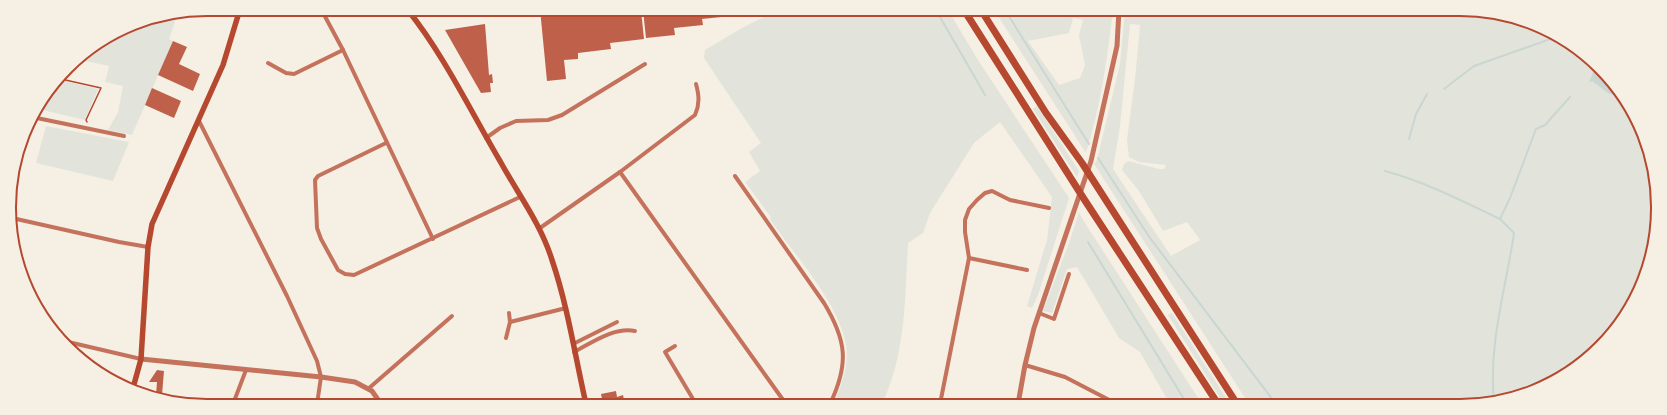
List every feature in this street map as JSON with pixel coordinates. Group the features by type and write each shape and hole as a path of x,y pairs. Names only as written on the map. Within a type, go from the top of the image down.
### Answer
{"highway":[{"path":"968,16 1084,199 1215,399"},
{"path":"985,16 1046,113 1092,178 1234,399"}],"main road":[{"path":"134,384 141,359 148,247 156,214 223,65 238,16"},
{"path":"413,16 427,34 520,197 540,228 552,259 566,308 585,399"}],"street":[{"path":"325,16 343,50 433,239"},
{"path":"1019,399 1025,365 1039,313 1077,206 1096,142 1116,46 1118,16"},
{"path":"268,63 286,73 294,74 343,50"},
{"path":"486,138 500,128 516,121 548,120 562,115 645,64"},
{"path":"540,228 620,172 695,115 698,109 699,94 696,84"},
{"path":"39,118 90,130 124,136"},
{"path":"199,121 287,296 317,361 321,376 318,399"},
{"path":"386,142 318,176 315,180 317,228 321,239 338,270 345,274 354,275 520,197"},
{"path":"620,172 782,399"},
{"path":"734,176 824,303 836,323 841,335 844,359 840,382 832,399"},
{"path":"941,399 969,258 965,220 969,209 985,193 992,191 1010,200 1049,208"},
{"path":"16,219 148,247"},
{"path":"969,258 1027,270"},
{"path":"1039,313 1054,319 1069,274"},
{"path":"510,322 566,308"},
{"path":"506,338 510,322 509,313"},
{"path":"368,389 452,316"},
{"path":"573,344 616,322"},
{"path":"574,352 614,332 626,330 635,331"},
{"path":"72,343 141,359 321,376 355,382 372,391 378,399"},
{"path":"675,346 665,352 693,399"},
{"path":"1025,365 1064,376 1108,399"},
{"path":"235,399 246,370"}],"path":[{"path":"65,80 100,88 86,120 90,130"}],"shaded area":[{"path":"952,16 978,60 1069,198 1038,295 1032,308 1027,306 1047,240 1052,197 1000,122 974,143 930,213 923,233 908,243 905,305 900,346 896,365 884,399 836,399 844,376 847,361 846,345 842,330 826,297 771,221 770,216 745,182 760,171 749,152 761,143 704,58 705,50 764,17"},
{"path":"998,16 1112,16 1103,82 1086,153","holes":["1073,18 1083,20 1079,35 1085,65 1080,78 1059,85 1028,41 1069,33"]},
{"path":"1124,16 1472,16 1521,26 1544,36 1566,48 1595,72 1603,81 1619,101 1641,146 1651,195 1651,220 1641,269 1619,314 1595,343 1586,351 1566,367 1533,384 1521,389 1497,395 1472,399 1246,399 1094,164 1097,160 1120,64","holes":["1130,24 1140,25 1127,140 1129,157 1139,162 1166,165 1164,169 1159,169 1128,161 1124,164 1122,170 1139,191 1163,231 1187,222 1200,240 1171,256 1113,169 1120,126"]},
{"path":"175,19 169,39 173,41 132,135 108,130 118,112 123,86 105,82 109,66 85,61 101,48 123,36 146,26"},
{"path":"1594,71 1615,96 1608,93 1592,81 1589,83"},
{"path":"64,81 98,89 85,120 43,110 48,101"},
{"path":"1037,106 1079,171 1077,177 1033,109"},
{"path":"46,126 129,142 113,181 36,163"},
{"path":"1079,212 1199,399 1167,399 1140,352 1119,338 1077,267 1067,269 1052,313 1043,311"},
{"path":"1172,313 1227,399 1221,399 1168,315"}],"building":[{"path":"541,16 642,16 644,39 610,43 611,49 578,53 578,59 564,60 566,79 547,81"},
{"path":"644,16 731,16 702,19 703,25 674,28 675,35 646,38"},
{"path":"485,24 489,75 492,74 493,83 490,83 491,92 481,93 445,30"},
{"path":"173,41 187,47 179,64 200,74 193,91 158,75"},
{"path":"152,88 181,101 174,118 145,105"},
{"path":"157,370 164,371 162,393 156,392 157,382 149,382"},
{"path":"616,391 617,397 623,395 624,399 602,399 601,394"}],"waterway":[{"path":"939,16 985,95"},
{"path":"1009,16 1089,144"},
{"path":"1444,89 1474,66 1550,39"},
{"path":"1409,139 1416,114 1427,94"},
{"path":"1494,396 1493,359 1514,233 1500,219 1510,198 1536,129 1545,125 1570,97"},
{"path":"1098,158 1150,238 1272,399"},
{"path":"1385,171 1429,186 1500,219"},
{"path":"1088,242 1184,399"}]}
